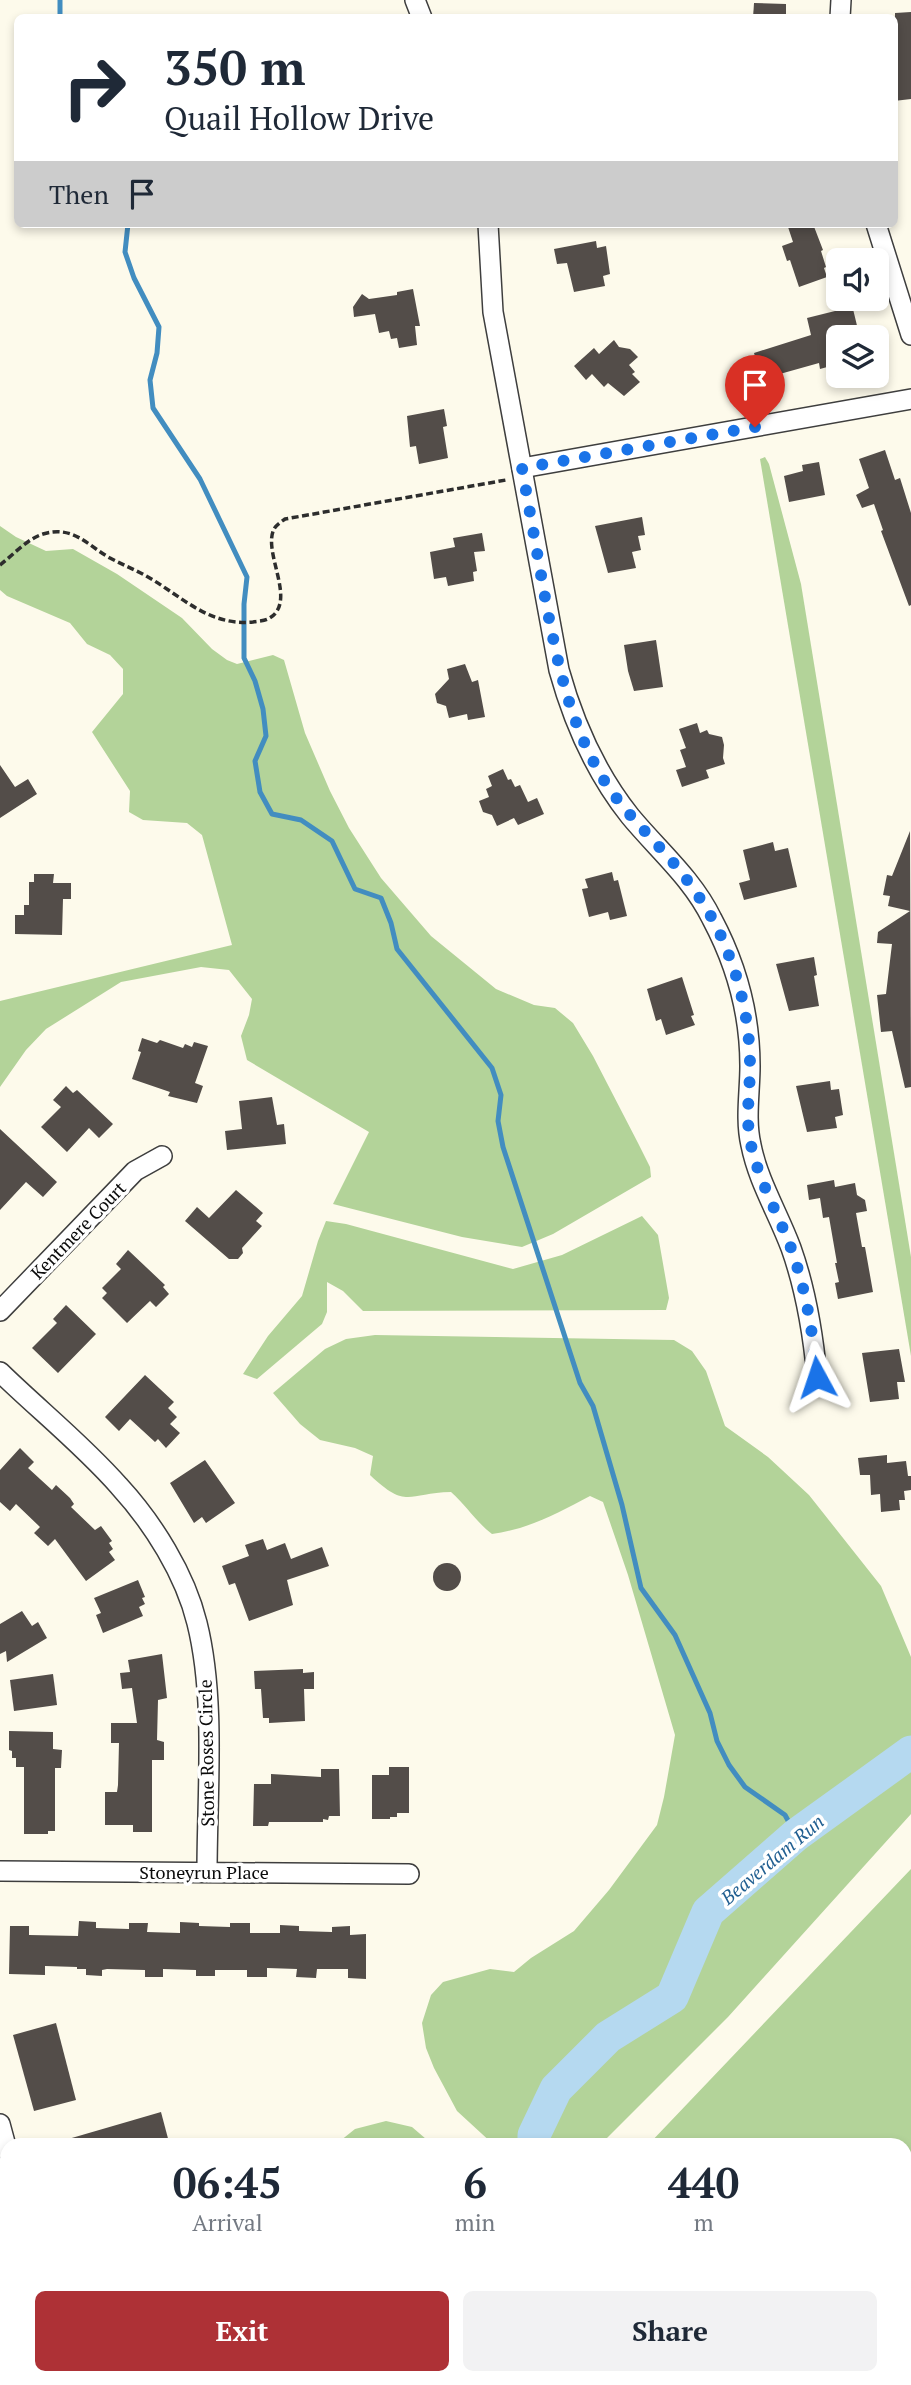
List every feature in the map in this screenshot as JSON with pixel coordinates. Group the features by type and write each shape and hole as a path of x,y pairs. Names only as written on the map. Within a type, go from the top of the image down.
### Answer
{"street":[{"path":"488,228 493,312 559,670 570,710 606,784 690,884 711,916 732,964 748,1030 750,1142 756,1166 791,1248 804,1289 813,1333 817,1377"},
{"path":"877,228 911,335"},
{"path":"522,468 911,400"},
{"name":"Kentmere Court","path":"0,1311 135,1171 162,1156"},
{"name":"Stone Roses Circle","path":"0,1372 119,1485 154,1532 184,1587 197,1621 208,1694 206,1871"},
{"name":"Stoneyrun Place","path":"0,1871 409,1874"}],"path":[{"path":"0,565 22,546 42,534 75,534 109,557 148,576 205,614 226,622 267,620 277,612 281,602 271,540 274,528 285,519 509,479 522,468"}],"green space":[{"path":"765,457 801,584 911,1257 911,1356 760,459"},
{"path":"0,526 46,551 73,549 117,574 182,618 212,649 227,660 237,664 273,655 284,660 305,733 330,791 349,828 381,878 431,936 496,989 534,1005 555,1008 573,1023 638,1143 650,1167 651,1177 553,1234 522,1247 462,1237 333,1204 369,1132 247,1060 241,1036 252,999 229,970 201,967 121,982 46,1029 26,1050 0,1087 0,1001 232,945 202,835 187,823 143,820 129,812 130,791 92,732 123,694 123,669 110,655 87,644 70,623 7,596 0,590"},
{"path":"642,1216 658,1235 669,1298 666,1310 363,1311 343,1291 327,1282 327,1312 322,1324 257,1379 243,1374 268,1336 302,1296 326,1221 513,1269 562,1255"},
{"path":"375,1335 674,1340 692,1351 706,1371 725,1426 768,1457 809,1495 881,1586 911,1657 911,1814 728,2017 607,2138 486,2138 457,2111 426,2048 422,2023 431,1995 443,1982 490,1969 514,1972 574,1931 609,1890 657,1825 675,1735 628,1575 603,1502 590,1496 531,1524 492,1534 451,1492 408,1497 392,1493 370,1475 373,1456 355,1448 320,1440 300,1424 273,1393 325,1349 346,1339"},
{"path":"911,1869 911,2138 655,2138"},
{"path":"386,2121 412,2127 425,2138 344,2138 355,2129"}],"building":[{"path":"754,3 786,4 786,14 753,14"},
{"path":"911,12 911,99 898,101 898,14 895,13"},
{"path":"788,228 815,228 823,250 826,277 799,287 782,246 793,242"},
{"path":"596,241 597,248 606,246 610,274 603,276 605,286 574,292 567,263 557,264 554,249"},
{"path":"413,289 420,326 415,326 417,345 399,348 397,338 391,339 389,331 379,333 375,314 354,317 353,307 362,294 369,299 397,295 397,292"},
{"path":"835,311 853,311 857,325 826,325 826,367 820,369 819,363 762,379 754,353 811,335 807,318"},
{"path":"614,340 619,347 630,349 638,357 629,365 635,372 632,374 640,382 624,396 608,383 604,387 592,374 586,380 574,366 594,348 599,354"},
{"path":"444,409 447,426 443,427 448,458 419,464 416,446 410,447 407,416"},
{"path":"885,450 895,480 900,478 911,513 909,606 881,531 883,530 874,504 862,508 856,495 869,488 859,459"},
{"path":"819,462 825,495 789,502 784,476 803,471 802,465"},
{"path":"642,517 645,535 638,536 641,550 632,552 636,568 608,573 595,526"},
{"path":"482,533 485,551 474,552 477,571 473,572 474,581 448,586 446,577 434,579 430,552 455,547 453,538"},
{"path":"656,640 663,687 634,691 624,645"},
{"path":"465,664 472,682 478,680 485,717 468,720 467,714 449,718 446,706 437,703 435,694 449,679 447,669"},
{"path":"697,723 700,733 707,730 709,734 722,737 725,764 706,770 709,778 682,787 676,770 686,767 680,750 686,748 679,729"},
{"path":"0,765 15,787 28,779 37,794 0,818"},
{"path":"503,769 515,787 520,785 528,802 537,798 544,814 518,825 514,818 497,826 492,815 483,812 479,801 489,797 486,789 492,786 488,776"},
{"path":"910,831 911,1087 905,1088 892,1031 881,1032 877,995 886,994 892,944 877,943 878,932 910,911 888,906 890,896 883,895 887,875 892,876"},
{"path":"773,842 775,851 788,848 797,887 744,900 739,883 750,880 743,850"},
{"path":"612,872 614,881 618,880 627,916 610,920 608,912 589,917 582,889 588,888 585,879"},
{"path":"34,874 54,874 53,883 71,883 71,899 63,899 62,935 15,934 15,915 24,915 24,905 29,905 29,882 34,882"},
{"path":"814,957 819,1006 789,1011 776,964"},
{"path":"682,977 695,1025 666,1035 661,1019 656,1021 647,989"},
{"path":"142,1038 157,1043 160,1040 183,1048 185,1044 192,1047 194,1042 208,1046 195,1083 203,1086 197,1103 168,1096 170,1092 132,1079 141,1052 138,1051"},
{"path":"830,1081 831,1090 839,1089 843,1115 835,1117 837,1128 807,1132 796,1086"},
{"path":"66,1086 73,1093 77,1090 113,1124 99,1138 89,1128 67,1152 41,1127 61,1107 53,1100"},
{"path":"272,1097 277,1125 284,1124 286,1144 227,1150 225,1131 242,1129 239,1101"},
{"path":"0,1129 57,1182 43,1197 26,1182 0,1210"},
{"path":"834,1180 835,1187 855,1183 857,1195 865,1200 867,1211 856,1213 873,1292 838,1299 835,1283 839,1282 837,1263 829,1217 823,1218 820,1198 809,1200 807,1185"},
{"path":"236,1190 263,1213 256,1221 262,1226 242,1248 243,1253 238,1259 229,1259 185,1221 197,1207 209,1218"},
{"path":"128,1250 165,1285 163,1287 169,1294 156,1307 150,1301 127,1323 102,1298 107,1293 102,1288 121,1269 116,1264"},
{"path":"66,1305 96,1334 58,1373 32,1348 57,1323 53,1319"},
{"path":"899,1349 905,1382 897,1382 899,1399 870,1402 862,1353"},
{"path":"145,1375 174,1402 168,1408 177,1417 170,1424 180,1433 166,1448 158,1439 155,1442 130,1419 119,1431 105,1417"},
{"path":"20,1448 34,1462 28,1468 52,1490 56,1485 70,1498 74,1504 71,1507 95,1530 101,1526 112,1541 109,1543 113,1549 109,1552 115,1560 86,1581 55,1539 48,1546 34,1533 40,1527 16,1504 10,1511 0,1502 0,1470"},
{"path":"887,1455 887,1463 906,1461 908,1476 911,1476 911,1490 904,1491 905,1500 899,1500 900,1510 881,1512 880,1494 871,1495 870,1475 860,1475 858,1458"},
{"path":"205,1460 235,1503 206,1523 202,1517 194,1523 170,1483"},
{"path":"263,1539 267,1550 285,1543 291,1559 322,1547 329,1566 287,1580 293,1605 249,1621 235,1583 229,1585 222,1566 249,1556 245,1545"},
{"path":"447,1563 457,1567 461,1577 457,1587 447,1591 437,1587 433,1577 437,1567"},
{"path":"138,1580 145,1597 142,1598 145,1604 139,1607 143,1616 103,1633 96,1615 101,1613 94,1598"},
{"path":"22,1611 32,1626 38,1622 47,1638 7,1662 6,1651 0,1654 0,1624"},
{"path":"162,1654 167,1698 158,1700 157,1740 164,1742 164,1760 152,1760 152,1832 133,1832 133,1825 105,1825 105,1792 117,1792 118,1785 119,1743 111,1743 111,1723 137,1723 132,1688 122,1689 120,1673 130,1672 128,1660"},
{"path":"303,1669 303,1673 314,1672 314,1689 304,1689 305,1721 269,1723 269,1718 263,1718 261,1689 255,1689 254,1671"},
{"path":"53,1674 57,1705 14,1711 10,1680"},
{"path":"9,1731 53,1732 53,1749 62,1750 61,1768 55,1768 55,1831 48,1831 48,1834 24,1834 24,1767 16,1767 16,1758 12,1758"},
{"path":"389,1767 409,1767 409,1813 397,1813 397,1817 390,1819 372,1819 372,1775 389,1775"},
{"path":"321,1769 339,1769 340,1816 329,1816 328,1820 323,1819 323,1822 269,1822 268,1826 253,1826 254,1784 271,1784 271,1774 321,1777"},
{"path":"79,1921 96,1922 96,1928 129,1929 129,1923 148,1923 147,1932 180,1933 180,1922 230,1927 230,1923 250,1923 250,1933 280,1933 280,1925 299,1926 299,1931 332,1932 332,1927 350,1926 350,1935 366,1934 366,1979 348,1978 348,1969 317,1969 316,1978 296,1977 297,1969 267,1968 267,1977 247,1977 247,1970 215,1970 215,1976 196,1976 196,1970 163,1969 163,1977 145,1977 145,1970 107,1969 102,1970 102,1976 86,1975 86,1969 77,1967 45,1966 45,1975 9,1974 10,1926 29,1926 29,1935 78,1936"},
{"path":"56,2023 76,2100 34,2111 13,2035"},
{"path":"161,2112 168,2138 72,2138"}],"waterway":[{"path":"60,0 60,14"},
{"path":"128,228 125,252 134,278 159,327 157,353 150,380 153,408 200,479 247,577 244,658 255,681 263,709 266,736 255,761 260,792 272,814 301,820 332,841 355,889 381,898 397,949 492,1068 501,1095 498,1121 503,1147 580,1383 593,1406 622,1505 641,1588 675,1635 710,1713 717,1741 729,1765 745,1787 785,1815 796,1835"},
{"name":"Beaverdam Run","path":"534,2138 556,2089 608,2037 672,1997 708,1912 796,1835 911,1752"}],"route":[{"path":"755,427 522,468 559,670 570,710 586,749 606,784 631,817 690,884 711,916 728,952 740,989 748,1030 750,1142 756,1166 791,1248 804,1289 813,1333 817,1377"}]}
